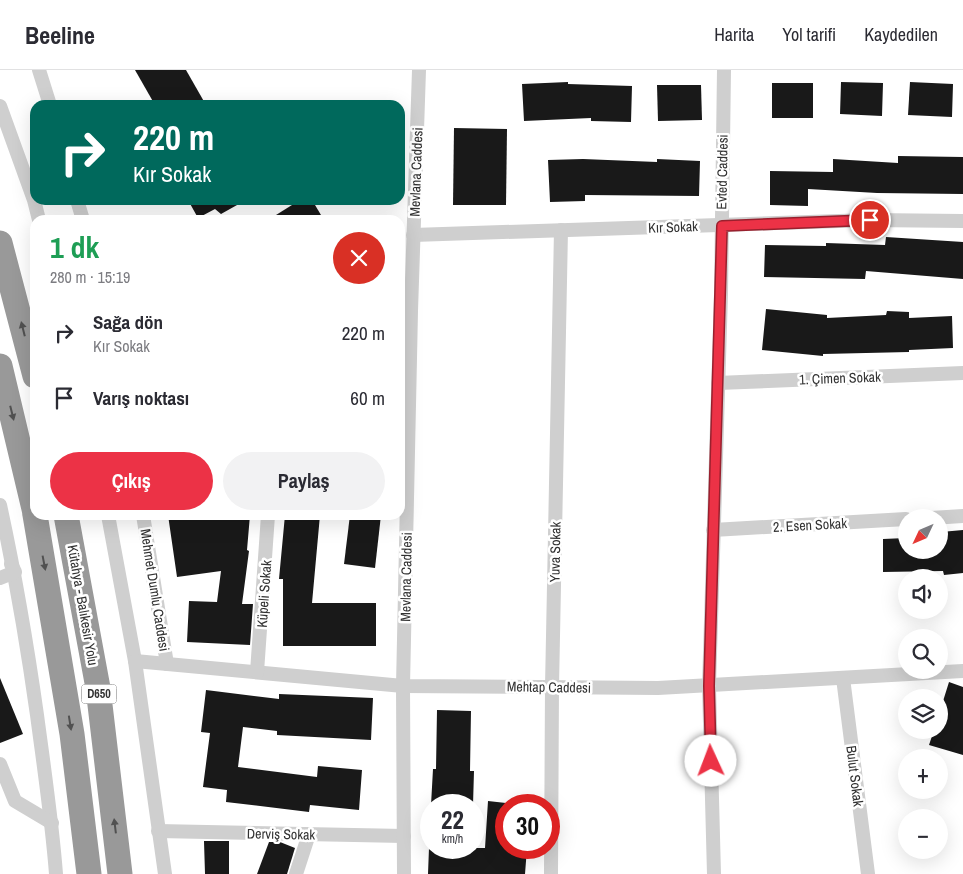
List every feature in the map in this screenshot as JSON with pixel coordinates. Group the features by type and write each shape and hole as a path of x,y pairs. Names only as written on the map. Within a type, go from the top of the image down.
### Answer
{"highway":[{"path":"0,243 30,357"},
{"name":"D650","path":"0,366 30,493"},
{"name":"D650","path":"36,520 72,734 89,874"},
{"name":"Kütahya - Balıkesir Yolu","path":"67,520 98,688 120,874"}],"street":[{"path":"39,70 48,100"},
{"name":"Mevlana Caddesi","path":"405,438 406,314 413,235 419,70"},
{"name":"Evted Caddesi","path":"714,874 709,686 722,226 724,70"},
{"path":"0,106 30,189"},
{"name":"Kır Sokak","path":"413,235 870,220 963,221"},
{"name":"Yuva Sokak","path":"551,874 552,687 561,230"},
{"name":"1. Çimen Sokak","path":"718,383 963,373"},
{"path":"0,505 15,572 52,824 56,874"},
{"path":"948,517 963,516"},
{"name":"2. Esen Sokak","path":"713,530 898,519"},
{"path":"109,520 135,661 165,874"},
{"name":"Mehmet Dumlu Caddesi","path":"144,520 167,664"},
{"name":"Küpeli Sokak","path":"258,672 268,520"},
{"name":"Mevlana Caddesi","path":"404,520 404,874"},
{"path":"0,537 15,572"},
{"path":"0,578 15,572"},
{"name":"Mehtap Caddesi","path":"135,661 403,686 658,688 963,671"},
{"name":"Bulut Sokak","path":"843,678 868,874"},
{"path":"0,764 15,801 52,824"},
{"name":"Derviş Sokak","path":"158,831 404,836"},
{"path":"296,874 309,834"}],"building":[{"path":"135,70 186,70 203,100 152,100"},
{"path":"568,82 568,84 632,86 631,122 591,121 591,118 524,121 522,84"},
{"path":"841,82 883,83 882,116 840,114"},
{"path":"910,82 953,84 952,117 908,115"},
{"path":"772,83 813,83 813,118 772,118"},
{"path":"657,85 701,85 702,120 658,121"},
{"path":"454,128 507,129 506,205 453,205"},
{"path":"898,156 963,157 963,194 877,193 808,189 808,206 770,205 770,171 833,172 833,159 898,163"},
{"path":"583,159 657,162 657,159 700,161 699,196 585,195 585,201 550,202 548,160"},
{"path":"191,205 237,205 221,214 215,209 204,215 196,215"},
{"path":"292,205 315,205 321,215 276,215"},
{"path":"886,237 963,242 963,279 866,271 865,279 764,277 765,245 826,246 826,243 885,245"},
{"path":"766,309 827,315 827,318 886,315 887,311 909,312 909,318 952,316 953,348 909,350 909,352 823,354 823,356 762,350"},
{"path":"169,520 250,520 247,550 249,551 242,604 253,604 250,645 187,642 189,601 217,602 221,571 177,577"},
{"path":"285,520 320,520 312,603 376,603 376,646 283,646 283,579 279,579"},
{"path":"349,520 380,520 375,568 344,564"},
{"path":"963,530 963,573 948,575 948,569 898,569 898,572 883,572 883,539 898,538 898,559 948,559 948,531"},
{"path":"0,678 23,734 0,743"},
{"path":"949,682 963,687 963,755 948,749 929,745 931,739 948,739 947,689"},
{"path":"206,690 279,699 279,694 373,698 371,740 277,735 277,731 243,727 238,767 317,777 318,766 362,770 359,810 310,805 309,812 226,802 227,790 203,787 210,733 201,732"},
{"path":"437,710 471,711 470,771 474,771 473,794 432,794 433,769 436,769"},
{"path":"488,801 495,802 495,859 526,859 525,874 428,874 429,859 485,859"},
{"path":"204,841 229,841 229,874 205,874"},
{"path":"269,842 280,842 295,848 287,874 257,874"}],"route":[{"path":"711,761 709,686 722,226 870,220"}]}
